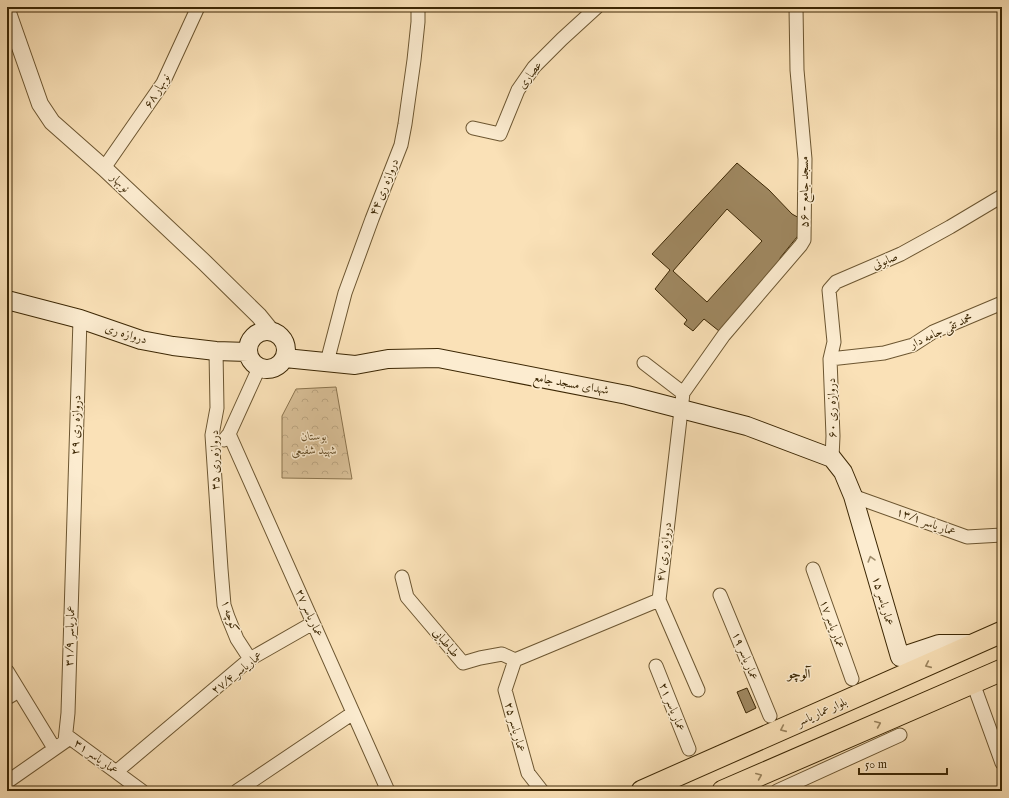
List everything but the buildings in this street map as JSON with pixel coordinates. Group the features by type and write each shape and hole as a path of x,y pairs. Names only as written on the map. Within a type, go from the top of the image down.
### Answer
{"main road":[{"name":"دروازه ری","path":"7,300 80,319 141,340 173,346 216,351 248,352"},
{"path":"263,331 272,332 280,335 285,342 287,350 285,358 280,364 274,368 266,370 253,364 249,358 249,342 255,335 263,331"},
{"name":"شهدای مسجد جامع","path":"285,358 355,365 388,359 438,358 615,392 683,401 832,458"},
{"name":"عمار یاسر ۱۵","path":"832,458 843,472 853,496 900,657 939,644 974,644"},
{"name":"بلوار عمار یاسر","path":"642,791 1002,632"},
{"path":"723,791 1002,670"}],"street":[{"name":"نوبهار ۶۸","path":"104,168 163,83 198,7"},
{"name":"دروازه ری ۴۴","path":"327,362 346,293 372,219 401,144 414,60 418,7"},
{"name":"عصاری","path":"473,128 500,134 518,90 534,67 597,7"},
{"name":"۵۶ - مسجد جامع","path":"683,401 724,335 804,240 805,159 797,70 796,7"},
{"name":"نوبهار","path":"7,10 40,104 52,122 104,168 205,263 259,316 272,332"},
{"name":"صابونی","path":"830,359 834,342 829,290 836,282 901,254 1002,196"},
{"name":"محمد تقی جامه دار","path":"830,359 884,353 913,345 933,332 1002,303"},
{"name":"دروازه ری ۲۹","path":"73,532 80,319"},
{"name":"دروازه ری ۳۵","path":"216,351 217,408 213,439 221,569"},
{"name":"دروازه ری ۶۰","path":"830,359 833,436 832,458"},
{"path":"644,363 683,401"},
{"path":"213,439 215,442 221,442 229,434 259,368"},
{"name":"دروازه ری ۴۷","path":"659,600 683,401"},
{"name":"عمار یاسر ۲۷","path":"229,434 388,791"},
{"name":"عمار یاسر ۱۳/۱","path":"853,496 968,537 1002,535"},
{"name":"عماریاسر ۳۱/۹","path":"63,742 68,712 73,532"},
{"name":"کوچه ۱","path":"221,569 224,604 228,617 237,639 250,659"},
{"name":"عمار یاسر ۱۷","path":"812,569 852,679"},
{"name":"طباطبایی","path":"402,577 407,597 463,663 502,654 515,660"},
{"name":"عمار یاسر ۱۹","path":"720,595 770,716"},
{"path":"515,660 659,600 698,690"},
{"name":"عماریاسر ۲۷/۴","path":"116,772 250,659 313,623"},
{"name":"عمار یاسر ۲۵","path":"515,660 505,690 528,773 542,791"},
{"name":"عمار یاسر ۲۱","path":"656,666 689,749"},
{"path":"7,671 19,691 63,742 7,782"},
{"path":"972,683 1002,763"},
{"path":"7,698 19,691"},
{"path":"237,791 353,713"},
{"path":"776,791 900,735"},
{"name":"عمار یاسر ۳۱","path":"63,742 116,772 142,791"}],"green space":[{"name":"بوستان شهید شفیعی","path":"336,387 352,479 282,478 282,416 296,389"}],"district":[{"name":"آلوچو","path":"799,674"}]}
